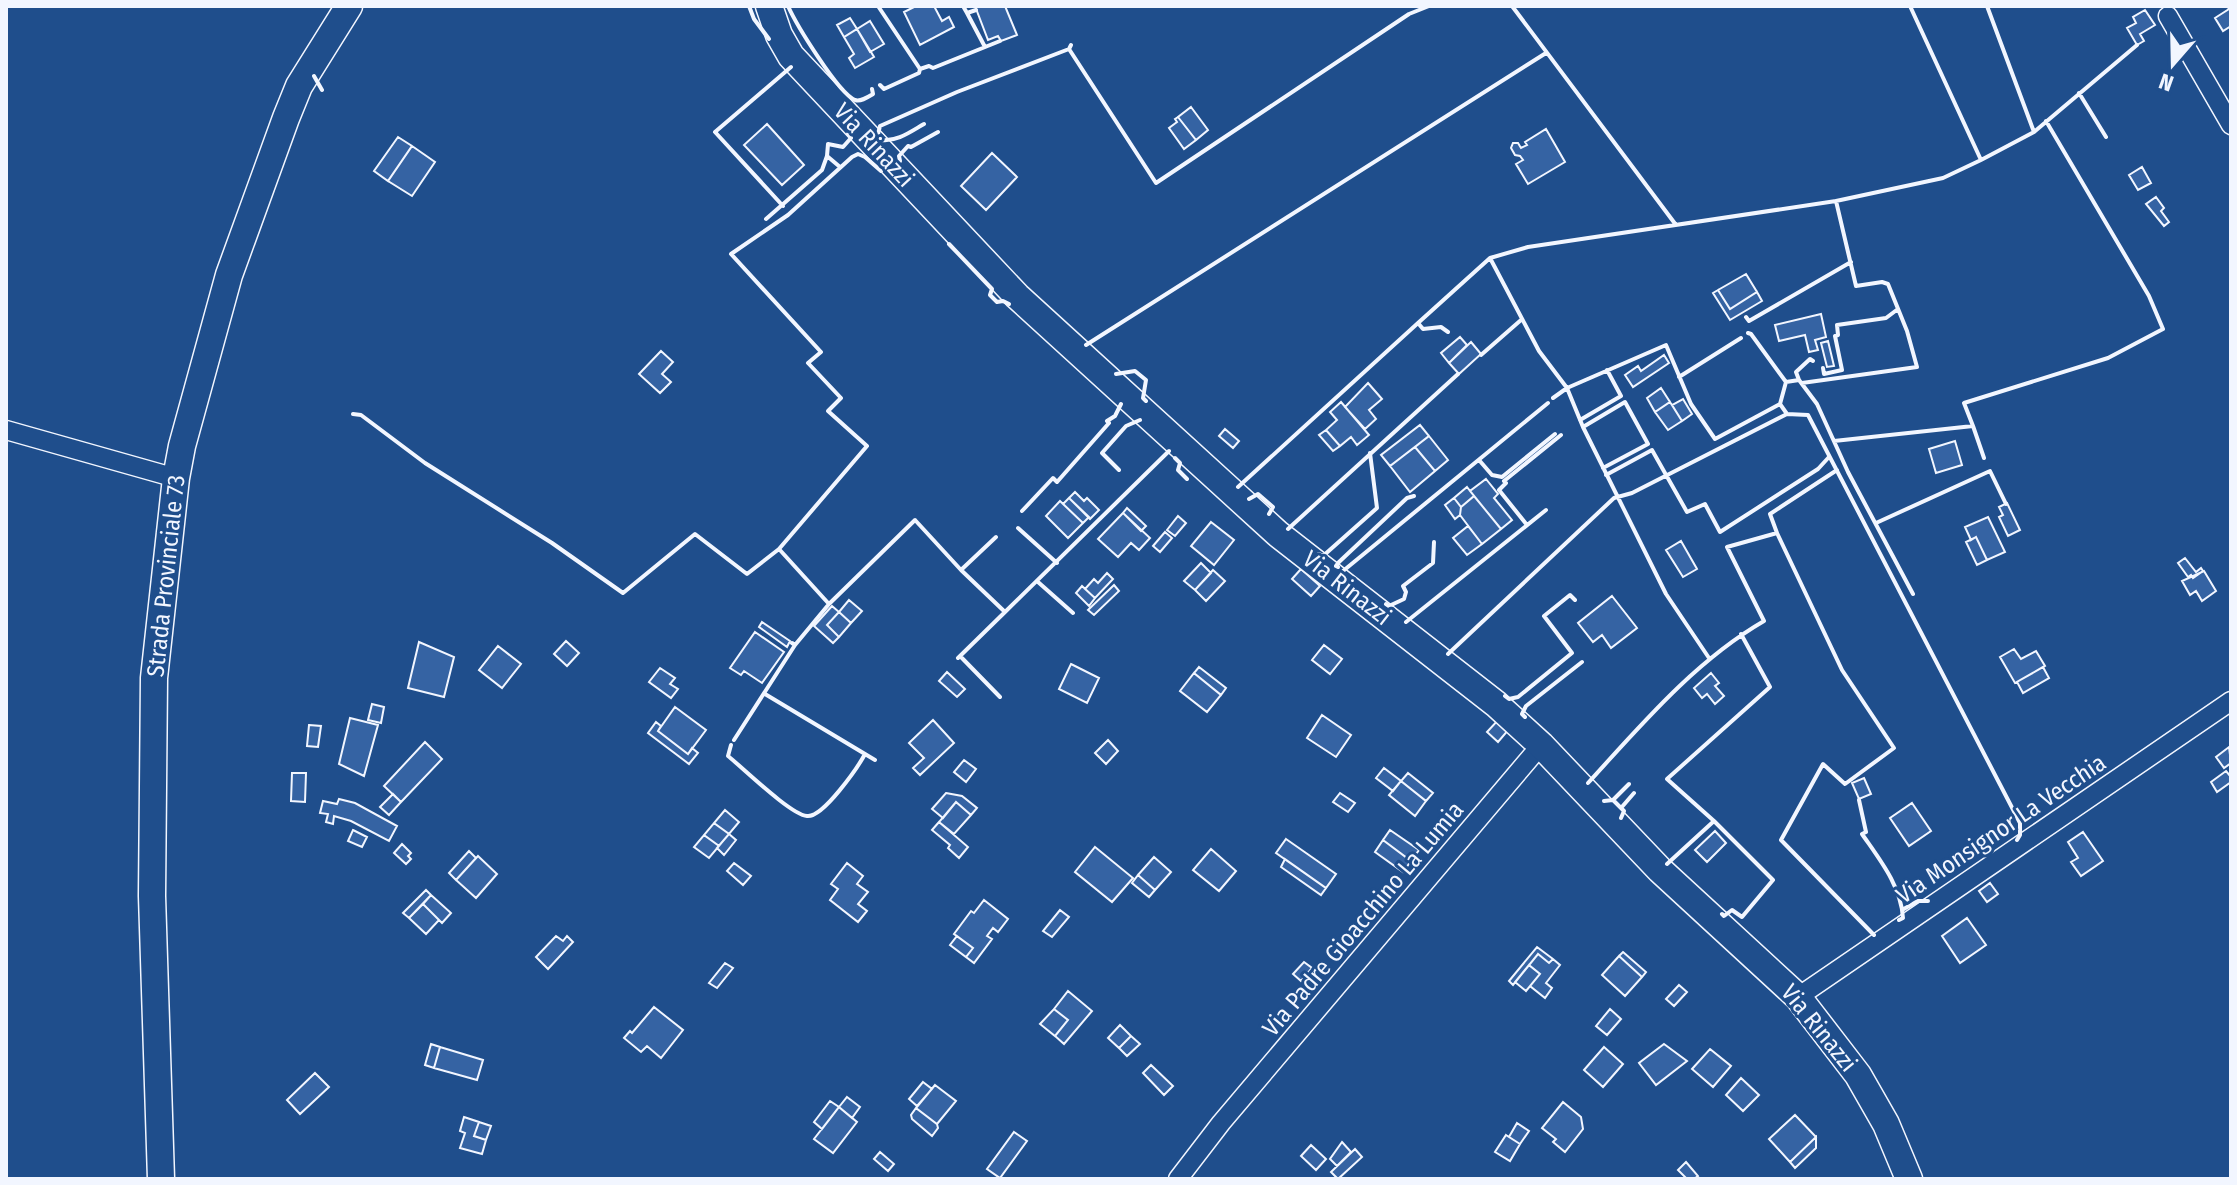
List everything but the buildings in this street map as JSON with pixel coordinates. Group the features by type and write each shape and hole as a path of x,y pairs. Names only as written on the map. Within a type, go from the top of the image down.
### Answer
{"street":[{"name":"Strada Provinciale 73","path":"161,1179 152,896 154,678 176,478 229,275 286,118 299,86 349,6"},
{"name":"Via Rinazzi","path":"769,6 779,35 791,56 1017,296 1278,534 1496,704 1541,745 1660,870 1798,997 1858,1075 1886,1124 1909,1179"},
{"path":"2168,16 2231,125"},
{"path":"6,430 176,478"},
{"name":"Via Monsignor La Vecchia","path":"1798,997 2231,701"},
{"name":"Via Padre Gioacchino La Lumia","path":"1178,1179 1221,1123 1541,745"}],"wall":[{"path":"749,6 754,19 769,39"},
{"path":"788,6 818,57 848,95 860,100 873,94 872,89"},
{"path":"878,6 920,69"},
{"path":"884,6 891,6"},
{"path":"963,6 967,13 976,10"},
{"path":"1069,49 1156,183 1409,14 1429,6"},
{"path":"1512,6 1676,225"},
{"path":"1910,6 1981,160 2034,132 2137,45"},
{"path":"1987,6 2034,132"},
{"path":"967,13 985,47"},
{"path":"880,85 884,89 919,73 920,69 933,68 1000,41"},
{"path":"924,124 892,139 881,140 878,134 880,126 957,92 1069,49 1071,45"},
{"path":"1086,345 1546,53"},
{"path":"783,206 715,132 791,67"},
{"path":"314,76 322,90"},
{"path":"2079,93 2106,137"},
{"path":"1834,441 1973,426 1964,403 2108,358 2163,329 2149,296 2046,121"},
{"path":"900,161 899,156 908,146 938,132"},
{"path":"827,156 828,144 843,147 851,138 848,134"},
{"path":"779,549 867,446 828,411 841,398 808,363 821,352 731,254 788,215 852,157 858,154 865,157 881,171"},
{"path":"766,219 822,170 827,156 840,167"},
{"path":"1418,323 1490,258 1528,247 1836,201 1943,178 1981,160"},
{"path":"1802,383 1917,367 1907,331 1888,284 1856,286 1836,201"},
{"path":"949,244 992,289 990,295 997,302 1009,304"},
{"path":"1490,258 1539,351 1567,388 1583,427 1666,594 1709,658"},
{"path":"1746,317 1749,321 1851,262"},
{"path":"1823,368 1824,374 1842,370 1835,336 1838,335 1837,325 1886,318 1898,309"},
{"path":"1481,355 1521,320"},
{"path":"1238,487 1418,323 1423,329 1441,327 1448,332"},
{"path":"1748,333 1786,382"},
{"path":"1679,377 1741,338"},
{"path":"1553,398 1567,388 1666,345 1691,404 1715,439 1780,404"},
{"path":"1813,361 1810,359 1796,372 1799,380 1817,404 1848,472 1913,594"},
{"path":"1580,420 1621,396 1607,370"},
{"path":"1116,374 1135,371 1146,380 1143,398 1146,401"},
{"path":"1288,529 1458,374"},
{"path":"1787,414 1780,404 1786,382 1799,380"},
{"path":"1583,427 1625,402 1648,444 1603,468"},
{"path":"1343,571 1548,403"},
{"path":"1022,511 1053,478 1057,482 1109,423 1107,421 1115,416 1121,404"},
{"path":"353,414 361,415 425,463 552,543 623,593 695,534 747,574 779,549 829,604"},
{"path":"1448,654 1614,498 1632,493 1787,414 1808,415 2020,823 2017,840"},
{"path":"1119,470 1102,453 1126,426 1140,420"},
{"path":"1973,426 1984,458"},
{"path":"1479,460 1492,475 1502,477 1555,434"},
{"path":"1527,525 1499,490 1506,483 1504,481 1561,435"},
{"path":"1606,475 1652,450 1687,512 1705,504 1720,532 1818,469 1829,457"},
{"path":"996,537 961,570 1005,612 1169,451"},
{"path":"1319,554 1323,556 1377,508 1370,453"},
{"path":"1175,458 1180,463 1178,470 1187,479"},
{"path":"1588,783 1692,675 1764,621 1727,547 1777,533 1770,514 1837,470"},
{"path":"1876,523 1990,471 2006,504"},
{"path":"1249,499 1258,494 1273,507 1269,514"},
{"path":"1338,567 1339,562 1407,498 1414,496"},
{"path":"1406,622 1546,510"},
{"path":"795,645 829,604 915,520 961,570"},
{"path":"1018,528 1057,563"},
{"path":"1777,533 1842,670 1894,748 1845,784 1823,764 1781,840 1874,935"},
{"path":"1386,604 1389,606 1404,599 1406,592 1403,586 1433,563 1434,542"},
{"path":"1038,582 1073,613"},
{"path":"1505,696 1509,699 1518,697 1572,653 1544,616 1570,595 1575,600"},
{"path":"958,658 1005,612"},
{"path":"1714,821 1667,779 1770,687 1741,634"},
{"path":"734,740 795,645 792,643"},
{"path":"960,656 1000,697"},
{"path":"1525,717 1522,714 1526,706 1582,662"},
{"path":"765,694 875,760"},
{"path":"731,745 728,756 779,800 807,816 831,801 865,754"},
{"path":"1613,800 1629,784"},
{"path":"1621,808 1634,793"},
{"path":"1604,801 1613,800 1624,811 1621,818"},
{"path":"1859,800 1866,832 1862,834 1894,884 1903,918 1899,920"},
{"path":"1667,864 1714,821 1773,880 1742,917 1732,910 1724,916 1722,914"},
{"path":"1902,910 1918,901 1928,901"}]}
